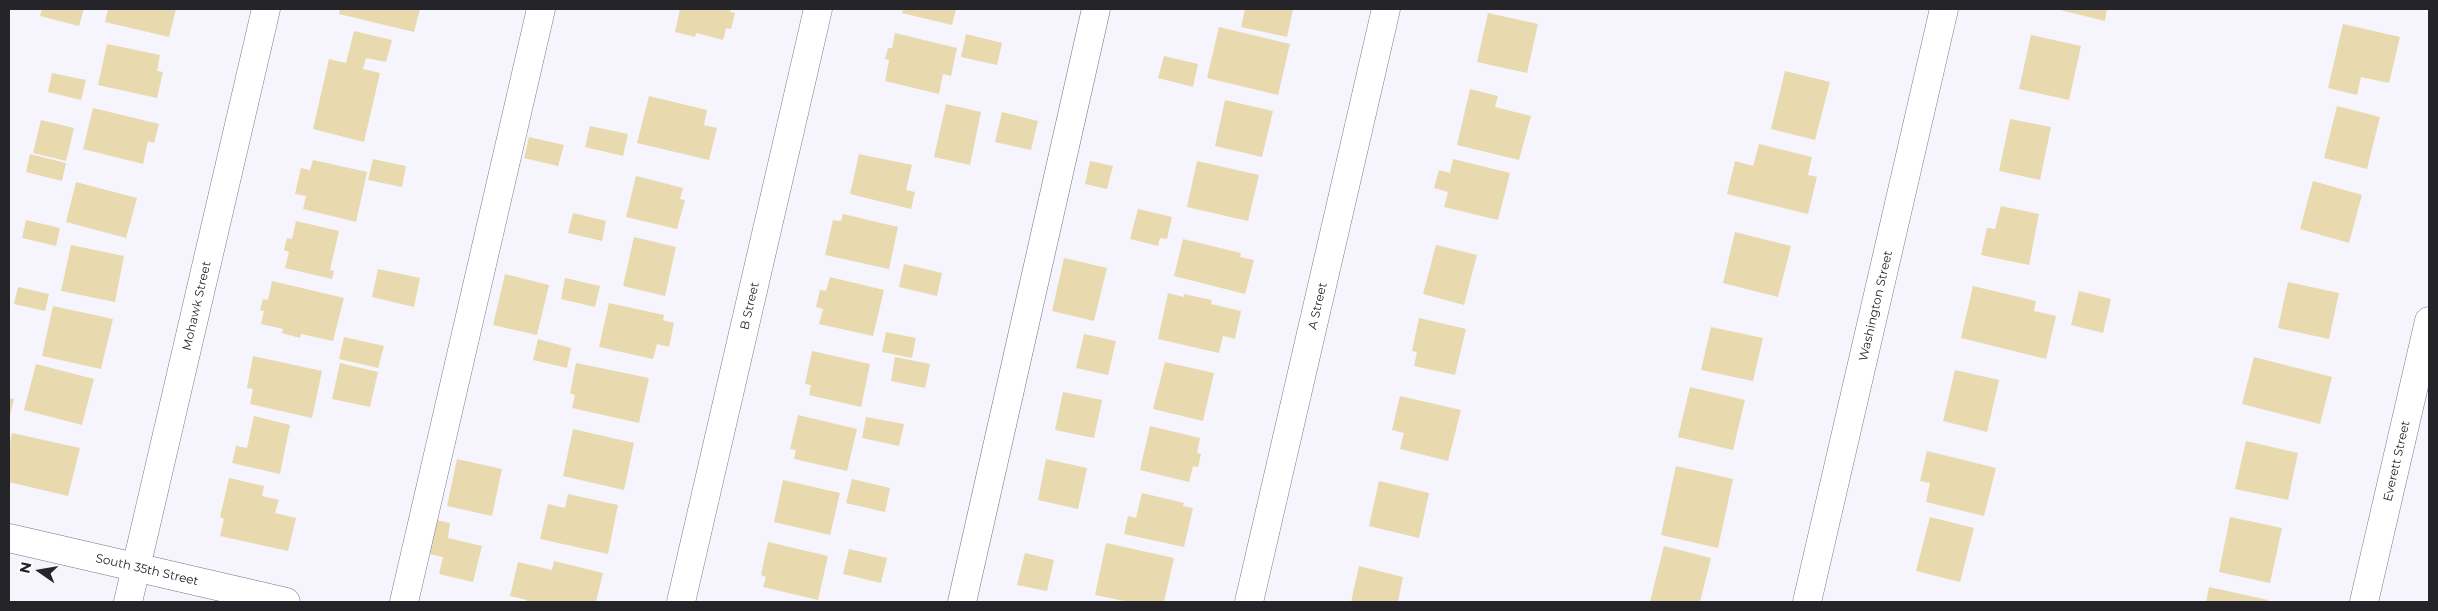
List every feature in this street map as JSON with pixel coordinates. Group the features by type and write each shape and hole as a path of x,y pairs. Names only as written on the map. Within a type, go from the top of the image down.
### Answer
{"street":[{"name":"Mohawk Street","path":"128,602 266,9"},
{"path":"404,602 541,9"},
{"name":"B Street","path":"681,602 818,9"},
{"path":"962,602 1096,9"},
{"name":"A Street","path":"1250,602 1386,9"},
{"name":"Washington Street","path":"1807,602 1944,9"},
{"name":"Everett Street","path":"2364,602 2429,321"},
{"name":"South 35th Street","path":"9,538 286,602"}],"building":[{"path":"42,9 84,9 79,26 40,16"},
{"path":"108,9 176,9 169,37 105,22"},
{"path":"340,9 420,9 414,32 339,14"},
{"path":"680,9 731,9 730,12 735,13 731,29 726,28 723,40 696,33 695,37 675,32"},
{"path":"903,9 956,9 952,25 902,13"},
{"path":"1245,9 1293,9 1287,37 1241,27"},
{"path":"2056,9 2107,9 2105,21"},
{"path":"1488,13 1538,24 1527,73 1477,62"},
{"path":"2343,24 2400,37 2389,83 2361,77 2357,95 2328,88"},
{"path":"1219,27 1290,44 1278,95 1207,78"},
{"path":"354,31 392,40 386,62 366,58 363,69 380,73 364,142 313,129 329,59 346,63"},
{"path":"895,33 957,48 951,76 943,74 939,94 885,81 889,60 885,59 888,48 892,48"},
{"path":"966,34 1002,43 997,65 961,57"},
{"path":"2031,35 2081,46 2069,100 2019,89"},
{"path":"107,44 160,55 157,71 163,72 157,98 98,85"},
{"path":"1164,56 1198,64 1193,87 1158,78"},
{"path":"1785,71 1830,82 1815,140 1771,129"},
{"path":"52,73 86,80 81,100 48,92"},
{"path":"1470,89 1498,96 1495,107 1531,116 1519,160 1457,145"},
{"path":"649,96 707,110 704,125 717,128 709,160 637,143"},
{"path":"1225,100 1273,111 1262,157 1215,146"},
{"path":"946,104 981,112 970,165 934,157"},
{"path":"2337,106 2380,117 2367,169 2324,158"},
{"path":"93,108 159,124 154,143 148,141 143,164 83,149"},
{"path":"1002,112 1038,121 1031,150 995,142"},
{"path":"2010,119 2051,127 2040,180 1999,171"},
{"path":"41,120 74,128 66,161 33,153"},
{"path":"590,126 628,134 623,156 585,147"},
{"path":"529,137 564,145 558,166 524,158"},
{"path":"1759,144 1812,157 1808,175 1817,177 1808,214 1727,194 1735,161 1753,166"},
{"path":"30,154 66,163 62,181 26,172"},
{"path":"859,154 912,165 906,190 915,192 911,209 850,194"},
{"path":"373,159 406,166 402,187 368,180"},
{"path":"1453,159 1510,173 1498,220 1444,207 1448,192 1434,188 1439,170 1450,173"},
{"path":"313,160 367,172 356,222 303,209 306,196 295,194 301,168 310,170"},
{"path":"1090,161 1113,166 1107,189 1085,184"},
{"path":"1197,161 1259,175 1248,221 1187,207"},
{"path":"636,176 683,188 680,199 685,200 677,229 626,217"},
{"path":"2313,181 2362,195 2349,243 2300,229"},
{"path":"76,182 137,198 126,238 66,222"},
{"path":"2001,206 2039,214 2029,265 1981,255 1987,228 1995,229"},
{"path":"1138,209 1172,217 1167,239 1160,238 1158,246 1130,239"},
{"path":"573,213 606,221 602,241 568,233"},
{"path":"843,214 898,227 889,269 825,255 833,220 841,221"},
{"path":"26,220 60,228 56,246 22,238"},
{"path":"296,221 339,231 330,270 334,271 332,279 285,268 289,252 284,250 287,238 292,239"},
{"path":"1735,232 1791,246 1778,297 1723,283"},
{"path":"634,237 676,247 665,296 623,286"},
{"path":"1183,239 1241,253 1240,257 1254,260 1245,294 1174,276"},
{"path":"71,245 124,256 115,302 61,291"},
{"path":"1436,245 1477,255 1464,305 1423,294"},
{"path":"1064,258 1107,268 1094,321 1052,311"},
{"path":"904,264 942,273 937,296 899,287"},
{"path":"378,269 420,278 414,307 372,297"},
{"path":"505,274 549,285 537,335 493,325"},
{"path":"830,277 884,290 873,336 819,324 823,309 816,307 820,290 826,291"},
{"path":"565,278 600,286 595,307 561,299"},
{"path":"272,281 344,298 333,341 301,334 300,338 282,333 283,329 261,324 264,311 260,310 263,299 268,300"},
{"path":"2288,282 2339,293 2329,339 2278,328"},
{"path":"1973,286 2036,301 2034,311 2056,316 2046,359 1961,338"},
{"path":"18,287 49,294 45,311 14,304"},
{"path":"2079,291 2111,299 2103,333 2071,325"},
{"path":"1168,293 1184,297 1184,294 1212,300 1211,304 1241,311 1235,339 1223,336 1219,353 1158,339"},
{"path":"609,303 664,315 663,320 674,323 669,347 657,344 653,359 599,347"},
{"path":"53,306 113,319 101,369 42,356"},
{"path":"1419,318 1466,329 1455,375 1414,366 1417,352 1412,351"},
{"path":"1711,327 1763,338 1753,381 1701,370"},
{"path":"886,332 916,338 912,358 882,352"},
{"path":"1084,334 1116,341 1108,375 1076,368"},
{"path":"344,337 384,346 378,368 339,359"},
{"path":"538,339 571,348 567,368 533,360"},
{"path":"812,351 870,364 861,407 809,395 811,385 805,384"},
{"path":"253,356 322,371 312,418 250,404 253,389 247,388"},
{"path":"895,357 930,364 925,388 891,381"},
{"path":"2254,357 2332,377 2320,424 2242,404"},
{"path":"1165,362 1214,373 1203,421 1153,409"},
{"path":"340,363 378,372 370,407 332,399"},
{"path":"576,363 649,378 639,423 572,408 575,395 570,393"},
{"path":"36,364 94,379 82,425 24,410"},
{"path":"1955,370 1999,380 1987,432 1943,421"},
{"path":"1690,387 1745,400 1733,450 1678,437"},
{"path":"1063,392 1102,400 1094,438 1055,430"},
{"path":"1400,396 1461,410 1448,461 1400,449 1404,433 1392,430"},
{"path":"9,398 14,399 9,419"},
{"path":"798,415 857,429 847,471 794,459 796,450 790,449"},
{"path":"254,416 290,425 280,474 232,463 236,446 247,448"},
{"path":"866,417 904,424 899,446 862,438"},
{"path":"1150,426 1200,438 1197,453 1201,454 1198,467 1193,466 1189,482 1140,470"},
{"path":"573,429 634,443 624,490 563,476"},
{"path":"12,433 80,448 68,496 9,482 9,448"},
{"path":"2246,441 2298,453 2288,500 2235,489"},
{"path":"1927,451 1996,468 1984,516 1926,502 1930,483 1920,481"},
{"path":"457,459 502,469 492,516 447,506"},
{"path":"1046,459 1087,468 1078,509 1038,500"},
{"path":"1676,466 1733,479 1718,548 1661,535"},
{"path":"229,478 264,486 262,496 279,500 275,513 296,518 288,551 220,536 224,519 220,517"},
{"path":"852,479 890,488 885,512 846,503"},
{"path":"783,480 840,493 830,535 774,522"},
{"path":"1379,481 1429,493 1419,538 1369,526"},
{"path":"1142,493 1184,503 1183,506 1193,508 1184,547 1124,534 1128,516 1136,518"},
{"path":"568,494 618,505 608,554 540,539 548,504 565,508"},
{"path":"1930,517 1974,528 1960,582 1916,571"},
{"path":"2230,517 2282,528 2270,583 2219,572"},
{"path":"431,519 450,523 448,538 482,546 473,582 439,574 443,557 424,553"},
{"path":"768,542 828,556 818,600 763,587 766,577 761,575"},
{"path":"1106,543 1174,558 1164,602 1129,602 1095,595"},
{"path":"1664,546 1711,558 1700,602 1650,602"},
{"path":"849,549 887,558 881,583 843,574"},
{"path":"1025,553 1054,560 1047,591 1017,585"},
{"path":"554,561 603,573 596,602 526,602 527,600 510,596 518,562 552,570"},
{"path":"1359,566 1403,577 1398,602 1351,602"},
{"path":"2209,587 2268,600 2268,602 2206,602"}]}
